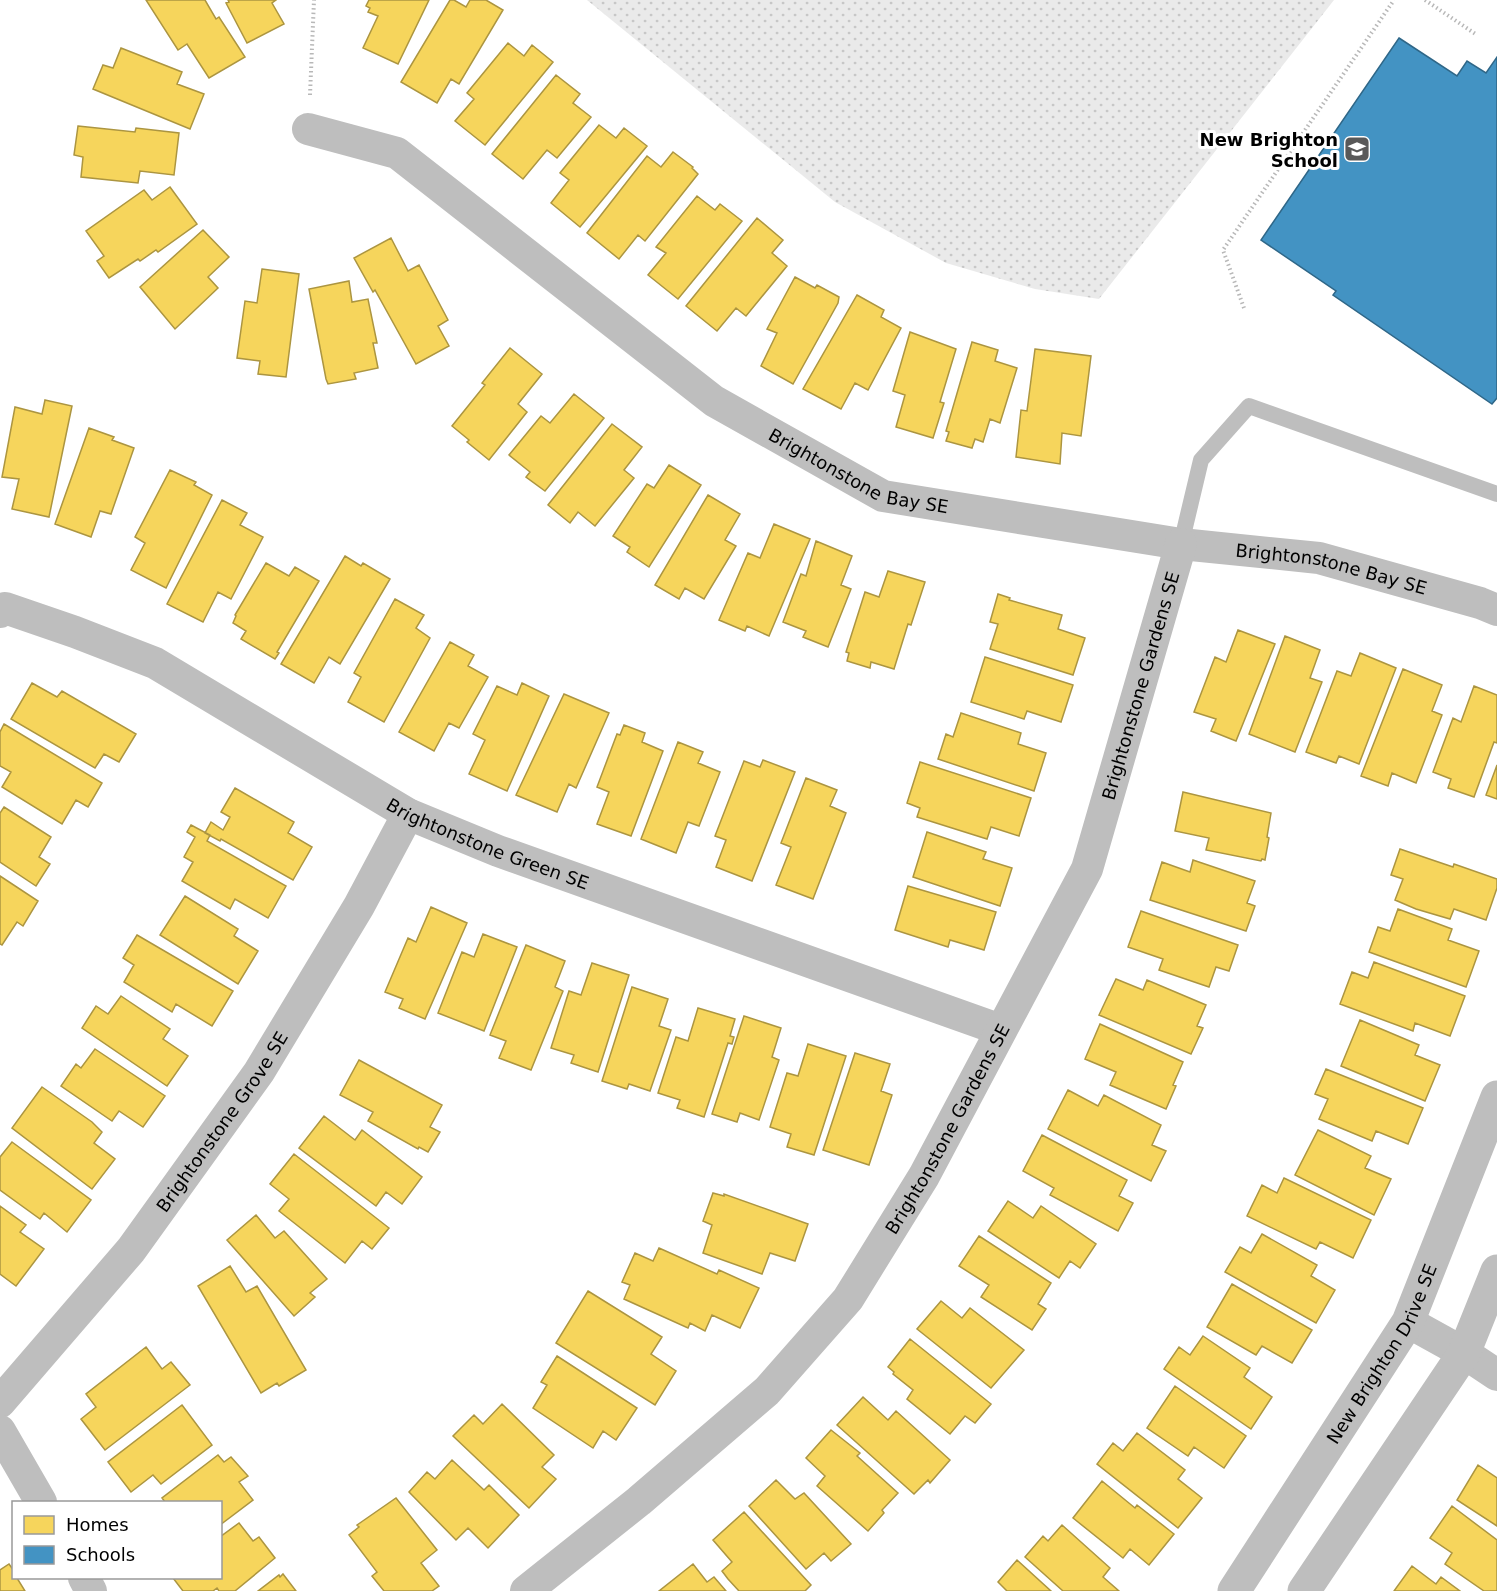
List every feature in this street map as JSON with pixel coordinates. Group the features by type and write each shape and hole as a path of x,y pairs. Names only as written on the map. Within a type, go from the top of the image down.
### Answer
{"street":[{"name":"Brightonstone Bay SE","path":"308,129 397,153 714,401 883,496 1181,544 1319,558 1497,610"},
{"name":"Brightonstone Gardens SE","path":"525,1591 639,1501 767,1391 848,1299 924,1176 1087,869 1181,544"},
{"name":"Brightonstone Green SE","path":"0,612 5,608 155,663 408,814 509,855 1001,1030"},
{"name":"Brightonstone Grove SE","path":"0,1402 131,1250 259,1071 359,906 408,814"},
{"name":"New Brighton Drive SE","path":"1234,1591 1408,1322 1497,1097"},
{"path":"1304,1591 1464,1353 1497,1271"},
{"path":"1408,1322 1464,1353 1497,1375"},
{"path":"0,1431 40,1501"}],"lane":[{"path":"1181,544 1201,460 1249,406 1497,494"}],"path":[{"path":"308,129 314,0"},
{"path":"1244,308 1223,250 1394,0"},
{"path":"1425,0 1477,35"}],"shaded area":[{"path":"587,0 1334,0 1099,299 1035,289 946,263 835,202"}],"building: Homes":[{"path":"146,0 205,0 216,19 219,17 245,57 209,78 187,44 178,50"},
{"path":"228,0 276,0 272,3 284,24 247,43 226,3 229,2"},
{"path":"369,0 429,0 398,64 363,48 378,16 368,12 370,8 366,6"},
{"path":"450,0 466,7 470,0 486,0 503,10 459,84 451,79 437,103 401,82"},
{"path":"508,43 524,56 532,45 553,62 485,145 455,121 474,99 467,93"},
{"path":"121,48 182,72 177,84 204,94 190,129 93,89 103,65 113,68"},
{"path":"556,75 580,94 573,103 591,117 557,158 547,150 523,179 492,154"},
{"path":"599,125 616,138 624,128 647,146 580,227 551,203 569,180 560,173"},
{"path":"78,126 135,132 136,128 179,133 174,175 140,171 138,183 81,177 83,157 74,155"},
{"path":"673,152 693,167 698,174 645,241 638,235 619,259 587,233 647,156 661,167"},
{"path":"170,187 197,224 158,252 156,250 140,261 138,259 109,278 97,261 104,256 86,231 144,190 152,200"},
{"path":"697,196 715,210 720,204 742,221 678,299 648,275 666,253 656,247"},
{"path":"757,218 783,240 772,253 787,266 746,316 736,308 717,331 686,306"},
{"path":"203,230 229,257 208,277 218,288 175,329 140,287"},
{"path":"391,238 408,271 419,265 448,320 438,326 449,346 416,364 375,290 373,292 354,258"},
{"path":"262,269 299,274 286,377 258,374 260,361 237,358 245,301 257,303"},
{"path":"795,277 815,288 817,285 839,297 838,303 793,384 761,366 777,333 767,329"},
{"path":"349,281 352,302 368,299 377,343 373,343 378,368 354,373 356,379 328,384 309,289"},
{"path":"857,295 884,310 881,317 901,328 868,390 855,383 841,409 803,389"},
{"path":"910,332 956,349 940,402 944,403 933,438 896,427 905,395 893,391"},
{"path":"972,342 998,350 995,361 1017,368 1000,423 990,419 983,442 975,439 972,448 946,441 949,432 946,431"},
{"path":"510,348 542,374 518,404 527,412 489,460 452,426 485,385 482,383"},
{"path":"1035,349 1091,356 1081,436 1062,433 1060,464 1016,457 1021,410 1027,411"},
{"path":"574,394 604,418 545,491 526,477 530,472 509,455 541,416 550,423"},
{"path":"45,400 72,406 49,517 12,509 19,479 2,477 15,407 42,414"},
{"path":"612,424 642,447 624,470 634,478 595,526 578,512 570,523 548,505"},
{"path":"89,428 114,437 112,440 134,448 111,514 100,511 91,537 55,524"},
{"path":"669,465 701,485 649,567 627,552 630,547 613,536 647,484 654,488"},
{"path":"170,470 196,482 194,485 212,495 166,588 131,570 145,543 135,537"},
{"path":"708,495 740,514 725,540 736,546 704,599 685,588 679,599 655,585"},
{"path":"222,500 247,513 240,525 263,537 231,599 218,592 203,622 167,604"},
{"path":"774,524 810,539 769,636 747,626 745,631 719,620 748,553 760,558"},
{"path":"816,541 852,556 841,585 851,589 828,647 803,637 806,631 783,622 801,574 806,576"},
{"path":"345,556 361,566 363,563 390,579 340,664 329,657 314,683 281,664"},
{"path":"266,563 289,576 295,567 319,581 275,659 241,639 246,631 233,623 235,615"},
{"path":"888,571 925,582 911,625 908,624 894,669 871,662 870,668 847,661 849,653 846,652 865,592 879,597"},
{"path":"998,594 1010,598 1009,600 1062,615 1058,629 1085,638 1073,675 990,649 998,624 990,622"},
{"path":"395,599 424,615 416,628 430,638 384,722 348,702 361,677 354,673"},
{"path":"1238,630 1275,644 1236,741 1211,731 1216,719 1194,712 1215,657 1226,662"},
{"path":"1285,636 1320,650 1310,678 1322,682 1295,752 1249,734"},
{"path":"450,642 474,655 468,666 488,677 459,728 449,723 434,751 399,732"},
{"path":"1360,653 1396,668 1359,764 1339,756 1336,763 1306,752 1337,671 1351,676"},
{"path":"985,657 1073,685 1061,722 1027,711 1024,719 971,702"},
{"path":"1403,669 1442,685 1432,711 1442,715 1416,783 1392,773 1388,786 1361,776"},
{"path":"32,683 57,697 62,691 136,734 119,762 104,754 95,768 11,719"},
{"path":"522,683 549,696 507,791 469,774 485,740 473,734 497,686 517,695"},
{"path":"1474,686 1497,695 1497,743 1494,742 1474,797 1448,788 1451,779 1433,772 1453,718 1461,722"},
{"path":"564,694 609,713 576,788 569,784 557,812 516,795"},
{"path":"961,713 1021,733 1018,744 1046,753 1034,791 938,759 946,734 953,737"},
{"path":"4,724 102,783 88,807 76,800 62,824 2,787 11,772 0,766 0,732"},
{"path":"624,725 645,733 642,742 663,751 631,836 597,824 609,792 597,787 617,734 620,735"},
{"path":"678,742 703,752 698,763 720,772 699,826 688,822 676,853 641,839"},
{"path":"763,760 795,772 752,881 716,867 726,840 715,836 744,761 760,767"},
{"path":"920,762 1031,798 1019,836 991,827 987,839 917,817 920,808 907,803"},
{"path":"1497,765 1497,799 1486,795"},
{"path":"806,778 837,790 830,806 846,813 813,899 776,885 791,847 781,843"},
{"path":"235,788 294,822 288,833 312,847 293,880 221,839 220,841 205,833 211,822 223,830 230,817 221,812"},
{"path":"1183,792 1271,813 1265,860 1206,850 1209,838 1175,831"},
{"path":"4,807 51,837 39,857 50,864 36,886 0,862 0,813"},
{"path":"191,825 210,835 207,841 286,886 268,918 235,899 230,909 182,881 193,862 184,857 195,837 187,832"},
{"path":"927,832 986,852 983,859 1012,868 1000,906 913,877"},
{"path":"1400,849 1497,879 1497,888 1486,920 1454,909 1450,919 1395,900 1403,879 1391,875"},
{"path":"1193,860 1255,881 1247,903 1255,906 1246,931 1150,900 1162,862 1190,872"},
{"path":"0,876 38,901 23,926 17,922 2,945 0,944"},
{"path":"908,886 996,912 984,950 950,940 948,947 895,930"},
{"path":"185,896 238,929 234,936 258,951 238,984 160,935"},
{"path":"431,907 467,923 425,1019 399,1008 403,999 385,992 408,938 416,942"},
{"path":"1398,909 1452,929 1448,940 1479,951 1466,987 1369,952 1378,927 1390,931"},
{"path":"1141,911 1238,945 1229,971 1216,967 1209,987 1159,970 1163,959 1128,947"},
{"path":"483,934 517,947 484,1031 438,1013 462,952 474,957"},
{"path":"137,935 233,991 212,1026 176,1004 172,1012 124,982 134,965 123,958"},
{"path":"526,945 565,961 555,987 563,991 531,1070 499,1058 506,1041 490,1035"},
{"path":"1374,962 1465,996 1450,1036 1415,1023 1413,1031 1340,1004 1352,972 1368,978"},
{"path":"592,963 629,975 598,1072 571,1063 574,1055 551,1048 569,991 581,995"},
{"path":"1116,979 1143,990 1147,980 1206,1005 1197,1026 1203,1028 1191,1054 1099,1015"},
{"path":"632,987 668,999 659,1026 671,1030 650,1091 629,1084 627,1089 602,1081"},
{"path":"121,996 170,1029 163,1039 188,1056 167,1086 82,1028 96,1006 108,1014"},
{"path":"698,1008 735,1019 730,1036 734,1037 732,1044 728,1043 704,1117 677,1108 680,1100 658,1093 676,1037 688,1041"},
{"path":"744,1016 781,1028 772,1057 779,1060 759,1120 740,1113 737,1122 712,1114"},
{"path":"1360,1020 1419,1045 1415,1055 1440,1065 1425,1101 1341,1066"},
{"path":"1100,1024 1183,1062 1166,1109 1110,1085 1116,1072 1085,1059"},
{"path":"808,1044 846,1056 814,1155 787,1147 791,1134 770,1127 787,1073 798,1076"},
{"path":"95,1049 165,1096 143,1127 119,1111 112,1121 61,1086 76,1064 81,1068"},
{"path":"855,1053 890,1064 881,1091 892,1095 869,1165 823,1150"},
{"path":"359,1060 442,1105 430,1127 440,1132 428,1152 419,1147 418,1149 368,1121 373,1112 340,1095"},
{"path":"1326,1069 1423,1108 1408,1144 1376,1131 1372,1141 1319,1119 1328,1099 1315,1094"},
{"path":"42,1087 92,1122 102,1132 94,1143 115,1159 92,1189 12,1128"},
{"path":"1068,1090 1098,1106 1104,1095 1161,1125 1152,1145 1166,1151 1151,1181 1048,1129"},
{"path":"324,1116 355,1140 362,1130 422,1177 402,1204 386,1192 376,1206 299,1148"},
{"path":"1318,1130 1371,1156 1365,1168 1391,1179 1374,1215 1295,1175"},
{"path":"1042,1135 1127,1180 1119,1196 1133,1203 1118,1231 1050,1195 1054,1188 1023,1171"},
{"path":"12,1142 91,1200 67,1232 44,1213 40,1219 0,1190 0,1157"},
{"path":"294,1154 389,1228 372,1249 362,1241 345,1263 279,1211 289,1199 270,1184"},
{"path":"1284,1178 1371,1220 1353,1258 1320,1242 1316,1249 1247,1216 1262,1185 1277,1193"},
{"path":"713,1193 724,1196 724,1194 808,1224 795,1261 770,1253 762,1274 703,1253 712,1225 703,1221"},
{"path":"1008,1201 1033,1218 1041,1206 1096,1244 1080,1268 1070,1261 1059,1278 988,1231"},
{"path":"0,1206 26,1225 20,1232 44,1249 16,1286 0,1274"},
{"path":"256,1215 275,1238 284,1231 327,1279 310,1293 315,1297 294,1316 227,1240"},
{"path":"1262,1234 1317,1265 1311,1276 1335,1290 1316,1323 1225,1272 1240,1247 1251,1253"},
{"path":"979,1236 1051,1283 1038,1304 1046,1309 1032,1330 981,1297 989,1285 959,1266"},
{"path":"659,1248 717,1274 719,1270 759,1288 740,1328 712,1315 705,1331 690,1323 688,1328 624,1299 630,1285 622,1282 635,1253 653,1261"},
{"path":"230,1266 246,1292 257,1286 306,1370 279,1386 277,1383 261,1393 198,1286"},
{"path":"1232,1284 1312,1330 1292,1363 1262,1346 1256,1355 1207,1327"},
{"path":"588,1291 662,1337 651,1354 676,1371 655,1405 556,1343"},
{"path":"941,1301 962,1318 970,1308 1024,1350 991,1388 917,1329"},
{"path":"1203,1336 1250,1368 1244,1377 1272,1397 1251,1429 1164,1369 1179,1347 1190,1355"},
{"path":"910,1339 991,1404 975,1423 965,1416 950,1434 907,1399 913,1390 888,1367"},
{"path":"146,1347 162,1369 171,1362 190,1385 105,1450 81,1419 96,1407 86,1394"},
{"path":"557,1356 637,1408 616,1440 603,1431 593,1448 533,1408 547,1385 541,1382"},
{"path":"1175,1386 1246,1436 1224,1468 1194,1447 1188,1456 1147,1428"},
{"path":"863,1397 888,1420 896,1411 950,1460 930,1483 928,1480 914,1494 837,1425"},
{"path":"502,1404 554,1455 542,1467 556,1479 529,1508 453,1436 474,1415 483,1424"},
{"path":"182,1405 212,1445 161,1484 153,1475 131,1492 108,1462"},
{"path":"831,1430 860,1453 857,1456 898,1493 882,1510 884,1513 868,1531 817,1486 825,1476 806,1458"},
{"path":"1137,1433 1185,1470 1178,1479 1202,1498 1178,1528 1097,1464 1113,1443 1123,1451"},
{"path":"218,1455 224,1462 231,1457 248,1476 239,1482 253,1500 222,1523 222,1501 164,1501 162,1498"},
{"path":"452,1460 484,1490 489,1485 519,1515 488,1548 468,1528 456,1540 409,1492 427,1472 435,1479"},
{"path":"1478,1465 1497,1478 1497,1526 1457,1500"},
{"path":"776,1480 795,1499 804,1493 851,1544 831,1561 824,1553 806,1569 749,1506"},
{"path":"1102,1481 1135,1508 1137,1505 1174,1534 1149,1565 1130,1549 1123,1558 1073,1518"},
{"path":"396,1498 437,1550 421,1563 439,1586 432,1591 384,1591 372,1576 377,1572 349,1535 359,1527 357,1525"},
{"path":"1452,1506 1497,1540 1497,1591 1484,1591 1445,1564 1452,1553 1430,1538"},
{"path":"744,1512 811,1585 805,1591 739,1591 728,1579 722,1571 732,1562 713,1540"},
{"path":"239,1523 253,1541 259,1537 275,1558 235,1591 219,1591 217,1588 213,1591 183,1591 174,1579 222,1579 222,1536"},
{"path":"1062,1525 1110,1568 1103,1577 1119,1591 1063,1591 1025,1557 1043,1536 1048,1541"},
{"path":"1017,1560 1051,1591 1007,1591 998,1582"},
{"path":"9,1564 12,1568 12,1579 18,1579 25,1591 0,1591 0,1570"},
{"path":"693,1564 707,1582 714,1577 726,1591 659,1591"},
{"path":"1412,1566 1436,1584 1441,1577 1460,1591 1394,1591"},
{"path":"283,1574 296,1591 258,1591 279,1575 280,1577"}],"building: Schools":[{"path":"1399,38 1457,76 1467,61 1486,73 1497,57 1497,398 1492,404 1333,295 1336,291 1261,240"}],"place":[{"name":"New Brighton School","path":"1357,149"}]}
